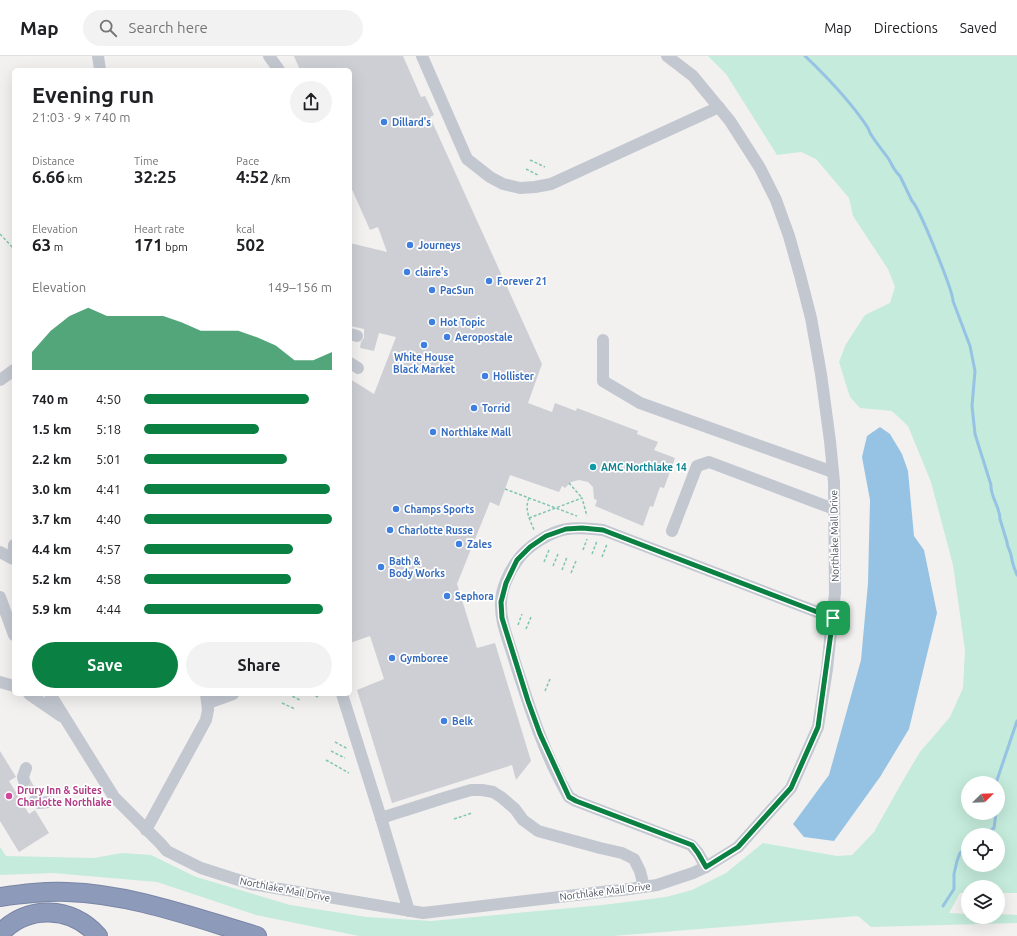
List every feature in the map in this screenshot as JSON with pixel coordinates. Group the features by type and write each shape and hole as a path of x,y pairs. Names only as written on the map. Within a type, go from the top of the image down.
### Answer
{"highway":[{"path":"0,897 49,892 68,892 110,896 149,905 257,936"},
{"path":"0,934 12,923 21,918 30,914 49,912 60,913 78,919 92,929 98,936"}],"street":[{"path":"98,56 100,68"},
{"path":"269,56 278,68"},
{"path":"422,56 467,159 490,177 503,184 520,188 551,184 719,107"},
{"name":"Northlake Mall Drive","path":"51,696 114,797 167,851 201,868 260,886 423,913 657,885 706,867 738,847 791,788 818,727 835,593 832,472 821,374 810,318 789,236 776,200 760,168 730,121 693,76 668,56"},
{"path":"603,340 603,381 640,403 832,472"},
{"path":"0,380 12,371"},
{"path":"672,531 697,466 709,462 834,509"},
{"path":"706,867 692,845 569,797 540,734 502,618 501,602 506,583 517,560 530,547 546,536 566,529 582,528 603,530 833,618"},
{"path":"0,552 12,558"},
{"path":"0,597 8,622"},
{"path":"0,682 12,685"},
{"path":"32,696 65,718"},
{"path":"146,830 206,720 208,710 207,698 220,696"},
{"path":"343,696 409,911"},
{"path":"24,781 23,777 26,768"},
{"path":"381,818 471,790 493,792 515,809 523,820 538,831 622,853 634,860 640,871 644,887"},
{"path":"35,800 39,803 49,802"}],"path":[{"path":"530,160 545,167"},
{"path":"526,169 540,176"},
{"path":"0,234 12,247"},
{"path":"569,483 582,498 587,516"},
{"path":"505,489 577,516"},
{"path":"529,498 527,506 529,518 536,534"},
{"path":"529,518 582,498"},
{"path":"583,550 588,537"},
{"path":"592,554 597,541"},
{"path":"602,557 606,544"},
{"path":"544,562 549,550"},
{"path":"553,566 558,554"},
{"path":"562,570 567,557"},
{"path":"571,573 576,561"},
{"path":"518,625 522,614"},
{"path":"526,628 531,617"},
{"path":"545,691 550,679"},
{"path":"292,696 300,700"},
{"path":"282,703 295,709"},
{"path":"335,742 350,750"},
{"path":"331,751 345,758"},
{"path":"326,760 349,772"},
{"path":"454,819 472,813"}],"green space":[{"path":"708,56 1017,56 1017,893 1005,893 1005,880 961,880 961,893 949,913 961,914 961,924 980,924 871,927 858,916 613,936 359,936 256,915 157,882 53,873 0,875 0,847 6,856 94,858 122,853 151,855 196,877 290,905 367,917 431,921 603,905 666,897 692,890 726,873 763,843 837,856 852,855 874,832 920,752 950,717 963,688 965,650 953,565 931,482 908,426 892,411 860,408 850,397 839,362 846,344 865,315 890,303 895,287 888,269 853,216 849,198 816,159 801,152 777,155 726,74"},
{"path":"1005,914 1017,915 1017,923 1005,923"}],"water":[{"path":"880,427 890,434 902,454 908,471 914,536 924,550 937,613 909,729 880,777 834,841 804,837 793,824 829,775 861,660 868,583 870,500 862,457 867,436"}],"building":[{"name":"Northlake Mall","path":"294,56 403,56 421,97 425,96 434,115 430,117 542,364 528,403 552,412 555,403 576,411 577,408 638,431 637,434 658,442 654,450 675,458 664,488 660,487 653,507 650,506 643,526 595,506 597,500 594,499 593,487 588,482 579,480 571,482 565,488 562,486 559,492 510,475 499,506 490,502 457,584 477,648 495,643 531,761 516,780 512,765 392,803 357,690 384,679 370,636 352,642 352,380 374,394 396,337 379,333 374,351 360,348 361,342 364,338 364,329 352,326 352,243 387,252 378,227 370,230 352,190 352,68 299,68"},
{"name":"Drury Inn & Suites Charlotte Northlake","path":"0,751 16,777 9,781 29,814 35,810 49,833 19,852 0,821"}],"waterway":[{"path":"805,56 838,90 868,128 871,135 900,176 916,207 935,250 948,282 953,301 970,346 975,371 972,406 975,434 1017,575"},
{"path":"998,776 1017,721"},
{"path":"994,828 995,820"},
{"path":"943,906 954,889 954,874 961,852"}],"tunnel":[{"path":"24,781 35,800"}],"place":[{"name":"Dillard's","path":"384,122"},
{"name":"Journeys","path":"410,245"},
{"name":"claire's","path":"407,272"},
{"name":"Forever 21","path":"489,281"},
{"name":"PacSun","path":"432,290"},
{"name":"Hot Topic","path":"432,322"},
{"name":"Aeropostale","path":"447,337"},
{"name":"White House Black Market","path":"424,345"},
{"name":"Hollister","path":"485,376"},
{"name":"Torrid","path":"474,408"},
{"name":"Northlake Mall","path":"433,432"},
{"name":"AMC Northlake 14","path":"593,467"},
{"name":"Champs Sports","path":"396,509"},
{"name":"Charlotte Russe","path":"390,530"},
{"name":"Zales","path":"459,544"},
{"name":"Bath & Body Works","path":"381,567"},
{"name":"Sephora","path":"447,596"},
{"name":"Gymboree","path":"392,658"},
{"name":"Belk","path":"444,721"},
{"name":"Drury Inn & Suites Charlotte Northlake","path":"9,796"}],"route":[{"path":"582,528 603,530 833,618 818,727 791,788 738,847 706,867 692,845 569,797 553,765 528,701 502,618 501,602 506,583 517,560 530,547 546,536 566,529 582,528"}]}
